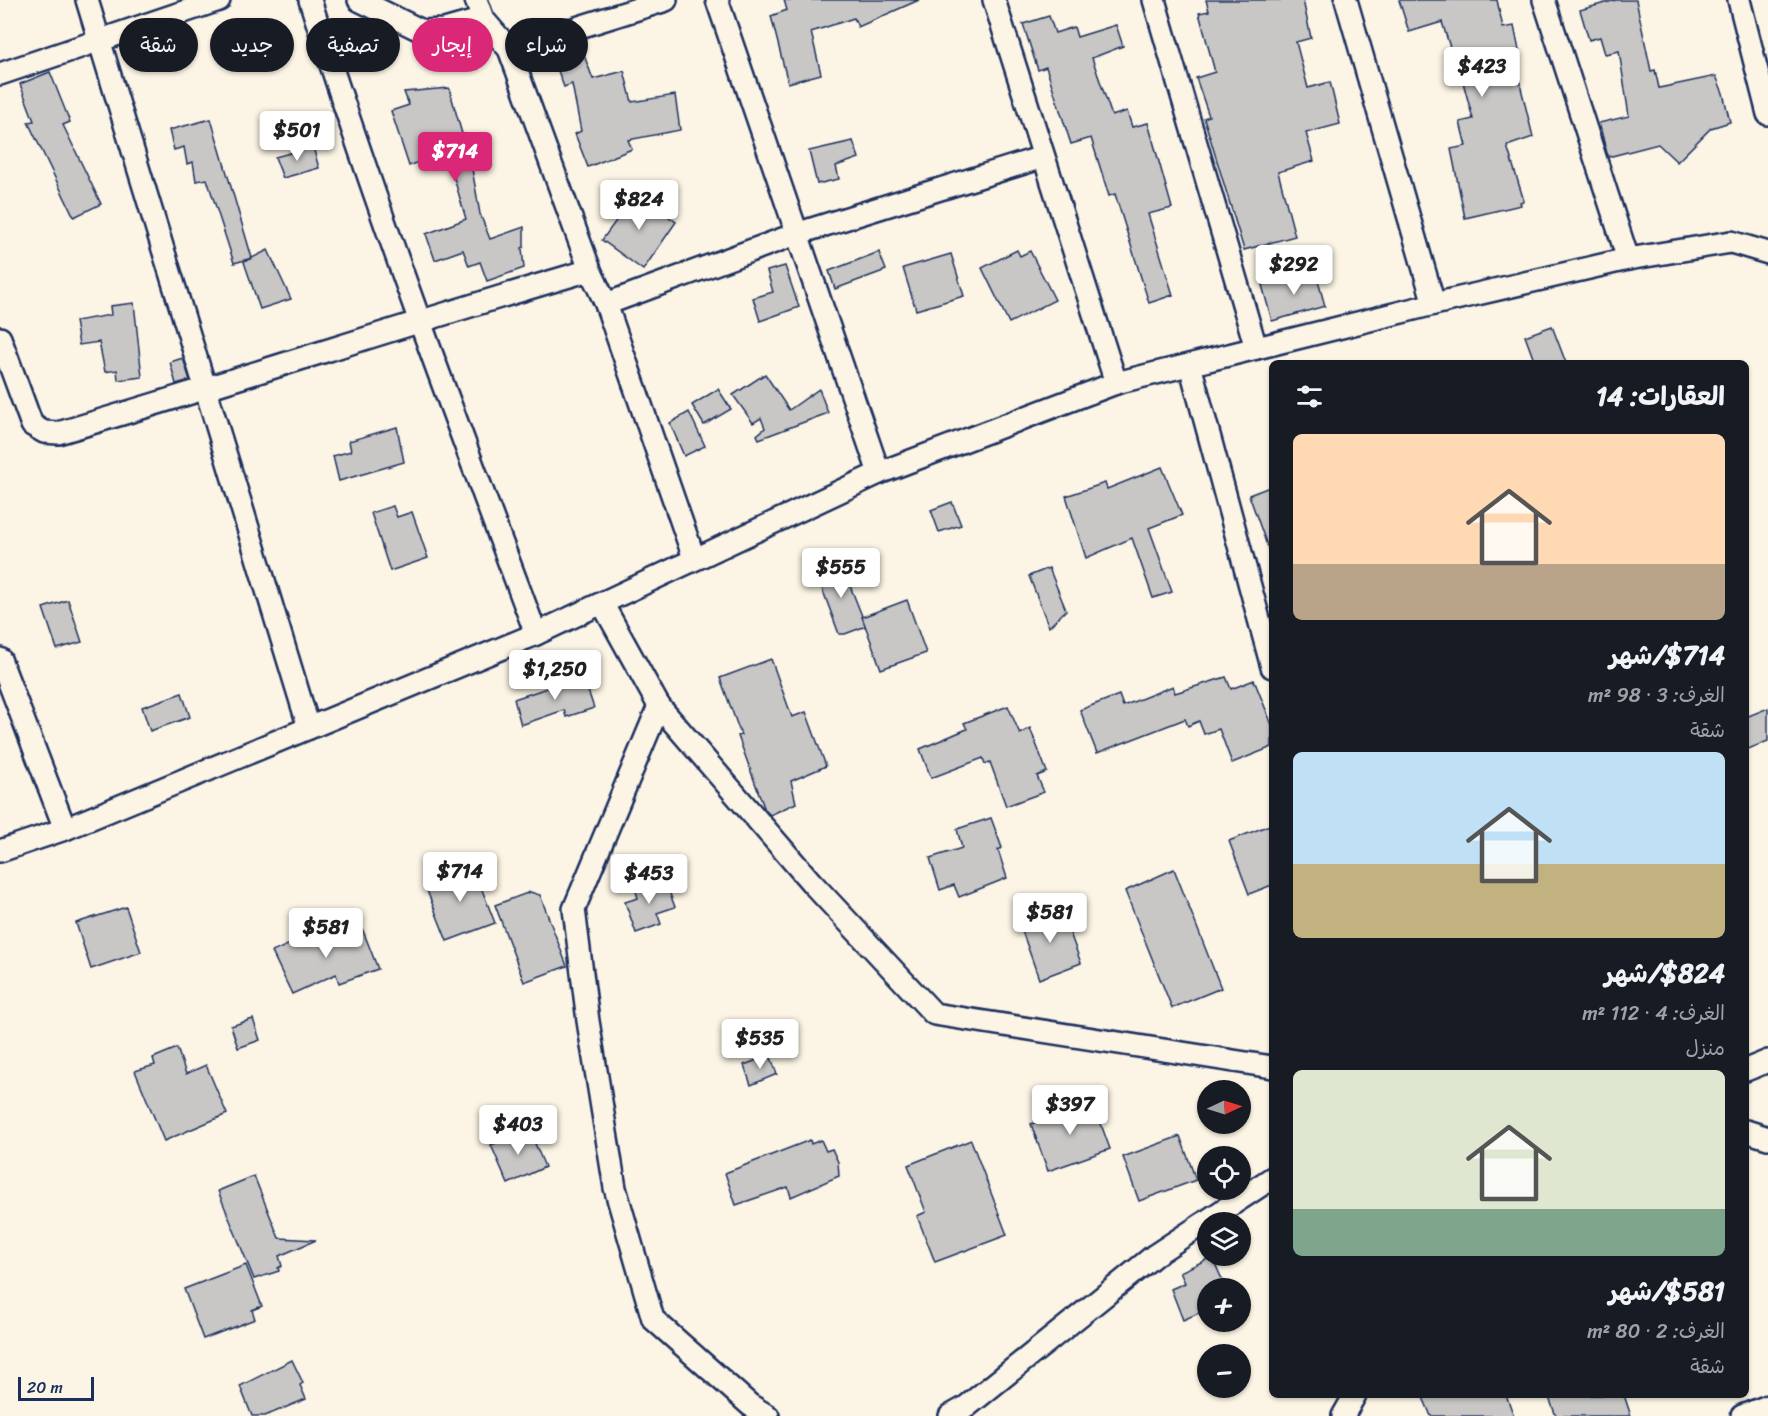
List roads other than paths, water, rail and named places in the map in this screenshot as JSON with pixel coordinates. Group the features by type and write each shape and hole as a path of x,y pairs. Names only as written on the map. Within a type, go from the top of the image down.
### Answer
{"street":[{"path":"87,0 309,728"},
{"path":"0,74 219,0"},
{"path":"310,0 356,145 418,320 536,634"},
{"path":"359,0 422,31 444,30 479,10 505,44"},
{"path":"588,24 666,0"},
{"path":"717,0 879,472"},
{"path":"994,0 1116,384"},
{"path":"1154,0 1257,348"},
{"path":"1346,0 1434,304"},
{"path":"1544,0 1628,259"},
{"path":"1738,0 1768,114"},
{"path":"517,72 590,270 606,304 694,558"},
{"path":"606,304 796,234 1043,157"},
{"path":"0,851 65,829 536,634 879,472 1116,384 1434,304 1628,259 1731,242 1768,253"},
{"path":"0,338 7,381 32,425 44,432 58,434 207,389 418,320 590,270"},
{"path":"1190,365 1269,656"},
{"path":"602,603 659,706 810,882 934,1014 1269,1067"},
{"path":"2,668 65,829"},
{"path":"659,706 574,909 588,1021 615,1188 653,1319 750,1405 768,1416"},
{"path":"1749,1069 1768,1061"},
{"path":"1749,1132 1768,1138"},
{"path":"962,1413 1155,1255 1269,1180"},
{"path":"1343,1416 1353,1398"},
{"path":"1742,1416 1768,1406"}]}
